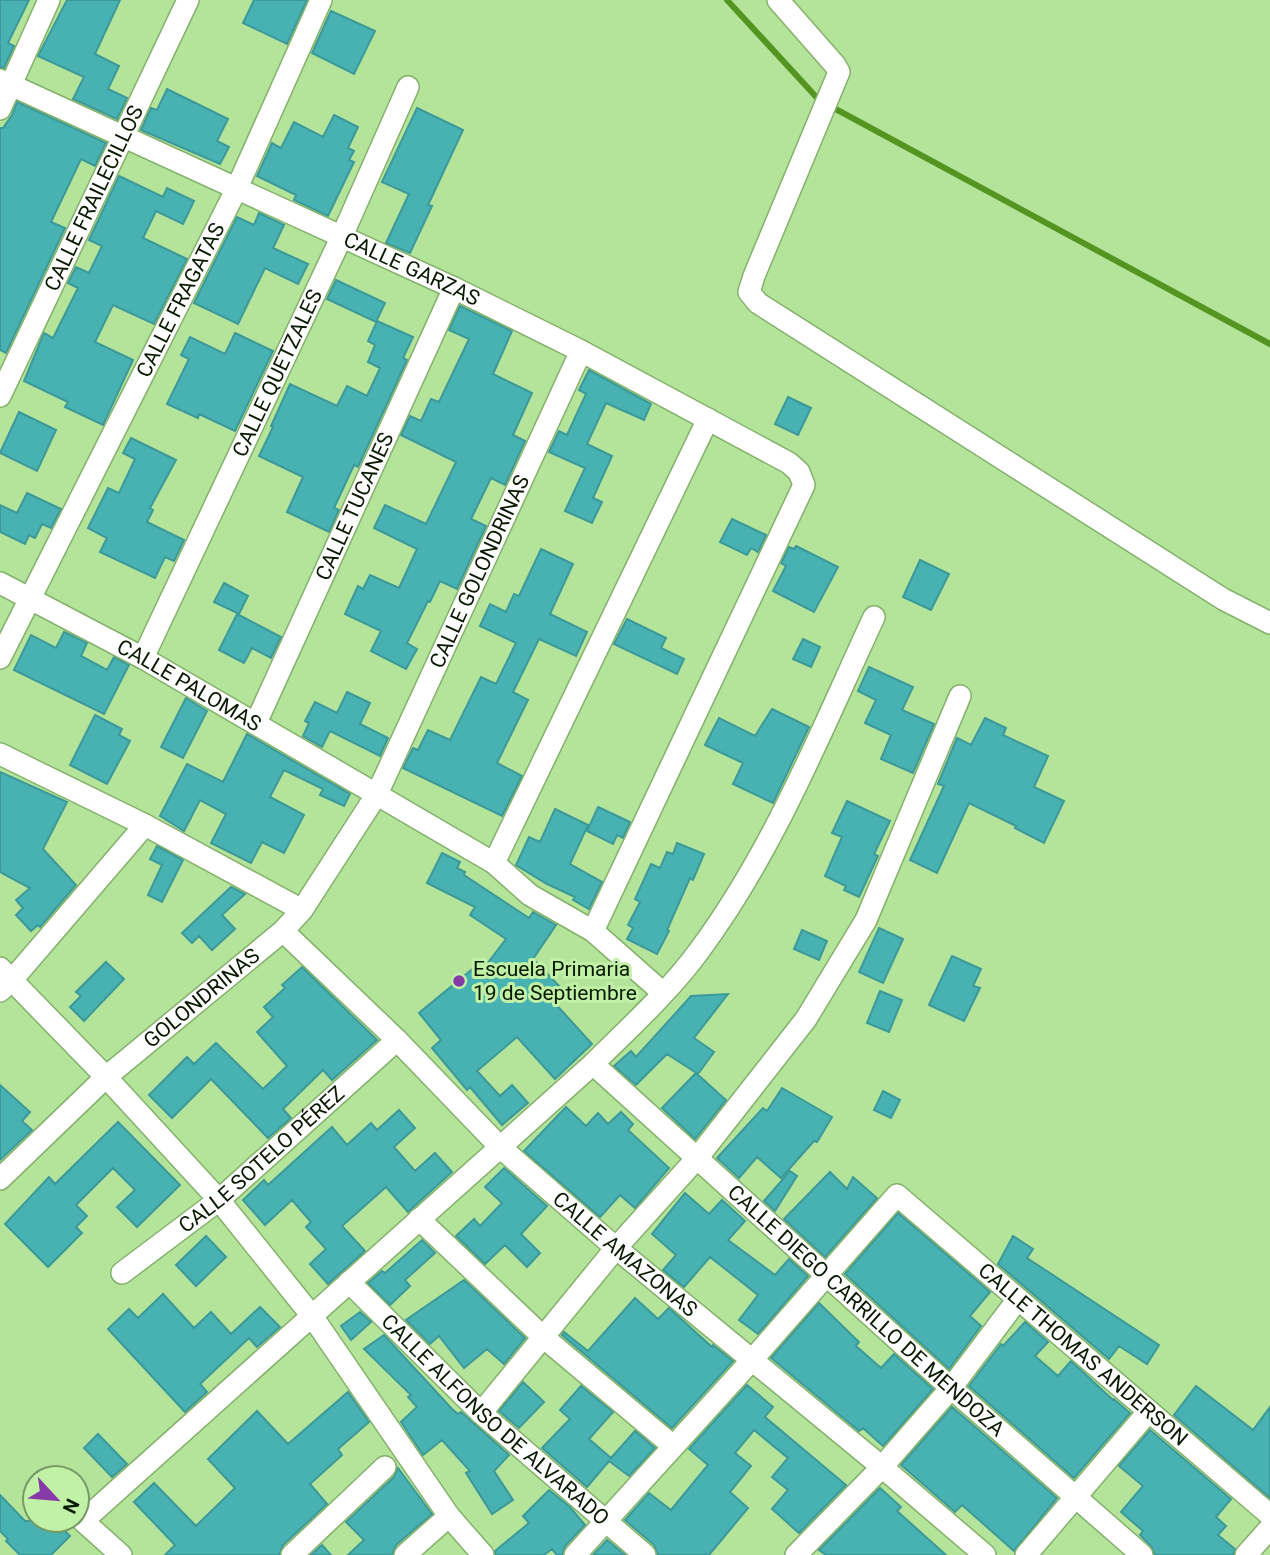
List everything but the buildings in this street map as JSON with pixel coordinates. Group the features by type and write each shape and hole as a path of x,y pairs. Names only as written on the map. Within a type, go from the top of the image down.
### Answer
{"street":[{"path":"0,108 5,83 49,0"},
{"name":"CALLE FRAILECILLOS","path":"0,396 188,0"},
{"name":"CALLE FRAGATAS","path":"0,658 237,188 321,0"},
{"path":"778,0 839,72 749,292 758,303 1223,598 1270,623"},
{"name":"CALLE GARZAS","path":"5,83 454,288 581,351 789,463 799,472 804,485 593,931"},
{"name":"CALLE QUETZALES","path":"142,658 342,236 408,87"},
{"name":"CALLE TUCANES","path":"256,723 454,288"},
{"name":"CALLE GOLONDRINAS","path":"377,794 581,351"},
{"path":"494,863 708,419"},
{"name":"CALLE PALOMAS","path":"0,583 142,658 494,863 530,895 593,931 662,992"},
{"path":"121,1555 83,1521 593,1064 698,953 753,867 787,807 874,617"},
{"path":"481,1413 616,1248 698,1157 806,1019 866,920 960,696"},
{"path":"0,754 145,825 302,910"},
{"name":"GOLONDRINAS","path":"0,1179 106,1077 283,931 302,910 377,794"},
{"path":"145,825 4,980 106,1077 219,1200 312,1316 449,1516 483,1555"},
{"name":"CALLE AMAZONAS","path":"283,931 397,1040 499,1147 616,1248 985,1555"},
{"name":"CALLE SOTELO PÉREZ","path":"122,1273 219,1200 397,1040"},
{"name":"CALLE DIEGO CARRILLO DE MENDOZA","path":"593,1064 951,1388 1142,1555"},
{"name":"CALLE THOMAS ANDERSON","path":"827,1273 897,1195 1270,1514"},
{"path":"419,1219 542,1336 673,1446"},
{"path":"575,1555 827,1273"},
{"name":"CALLE ALFONSO DE ALVARADO","path":"349,1282 481,1413 645,1555"},
{"path":"800,1554 882,1467 951,1388 1018,1299"},
{"path":"1026,1555 1149,1411"},
{"path":"292,1555 385,1467"},
{"path":"405,1555 449,1516"},
{"path":"1246,1555 1270,1528"}],"waterway":[{"path":"727,0 819,100 1270,344"}],"place":[{"name":"Escuela Primaria 19 de Septiembre","path":"459,981"}]}
